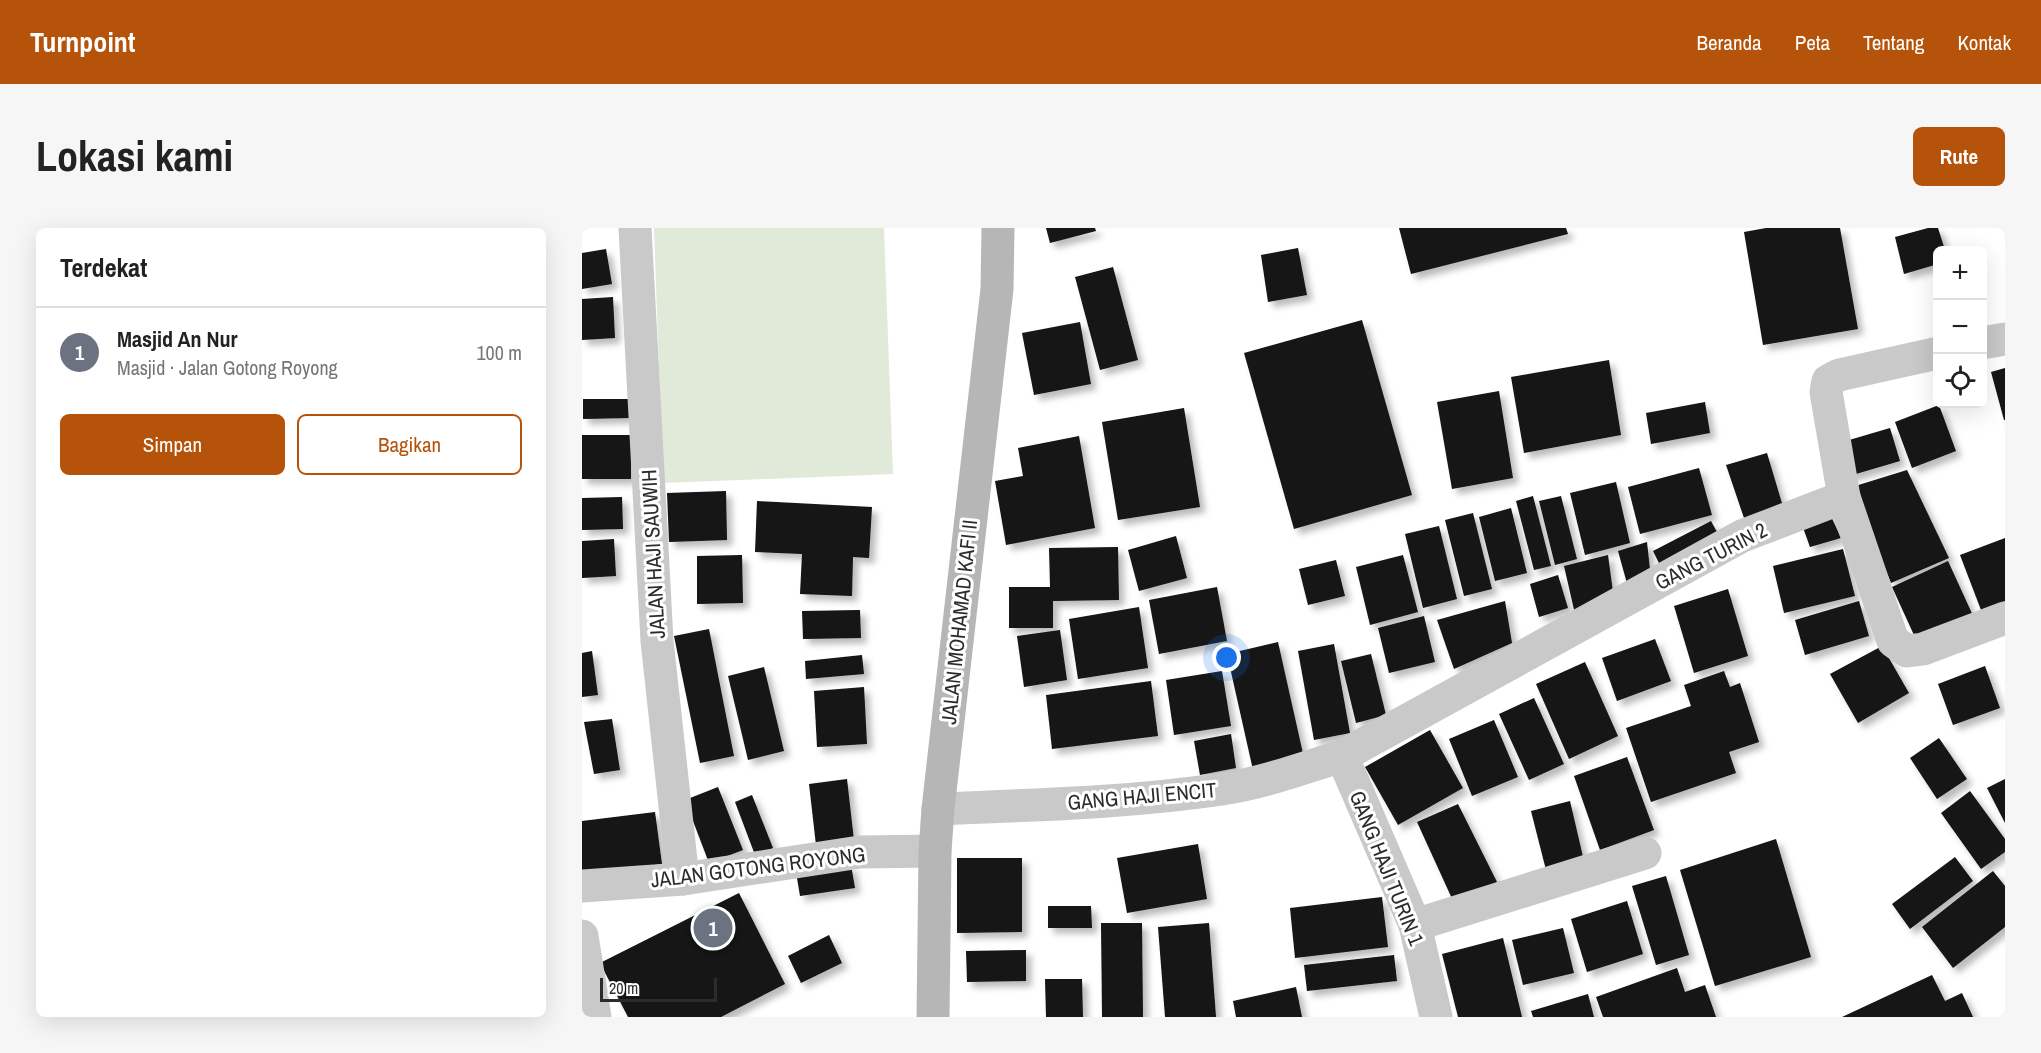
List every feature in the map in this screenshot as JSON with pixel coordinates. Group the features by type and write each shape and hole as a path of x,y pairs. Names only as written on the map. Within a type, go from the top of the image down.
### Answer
{"main road":[{"name":"JALAN MOHAMAD KAFI II","path":"933,1017 921,851 938,809 997,289 998,228"}],"street":[{"name":"JALAN HAJI SAUWIH","path":"635,228 657,641 683,879"},
{"path":"1987,342 2005,339"},
{"path":"1934,354 1839,375 1828,381 1826,392 1844,497 1893,641 1907,651 1923,649 2005,618"},
{"name":"GANG TURIN 2","path":"1342,756 1742,536 1844,497"},
{"name":"GANG HAJI ENCIT","path":"938,809 1105,802 1224,789 1278,776 1342,756"},
{"name":"GANG HAJI TURIN 1","path":"1342,756 1414,925 1436,1017"},
{"name":"JALAN GOTONG ROYONG","path":"582,886 683,879 860,852 921,851"},
{"path":"1414,925 1645,853"},
{"path":"582,936 596,1017"}],"green space":[{"path":"654,228 884,228 893,474 663,483"}],"building":[{"path":"1046,228 1095,228 1096,231 1050,243"},
{"path":"1399,228 1566,228 1568,234 1411,274"},
{"path":"1766,228 1840,228 1858,329 1763,345 1744,232"},
{"path":"1928,228 1938,228 1944,246 1933,246 1933,265 1904,274 1895,237"},
{"path":"1298,248 1307,295 1268,302 1261,255"},
{"path":"606,249 612,284 582,289 582,253"},
{"path":"1113,267 1138,360 1100,370 1075,277"},
{"path":"613,297 615,338 582,340 582,299"},
{"path":"1362,320 1412,495 1294,529 1244,353"},
{"path":"1080,322 1091,384 1034,395 1022,333"},
{"path":"1609,360 1621,435 1524,453 1511,377"},
{"path":"2005,368 2005,420 2004,420 1991,372"},
{"path":"1499,391 1513,478 1452,489 1437,402"},
{"path":"583,399 630,399 630,418 583,419"},
{"path":"1705,402 1710,433 1651,444 1646,413"},
{"path":"1933,407 1940,408 1956,451 1912,468 1895,422"},
{"path":"1184,408 1200,507 1118,520 1102,422"},
{"path":"1890,428 1900,461 1849,476 1839,443"},
{"path":"582,435 631,435 631,479 582,479"},
{"path":"1079,436 1095,528 1006,545 995,481 1023,476 1018,448"},
{"path":"1767,453 1784,510 1744,518 1726,465"},
{"path":"1699,468 1712,515 1640,534 1628,487"},
{"path":"1907,470 1949,558 1891,583 1852,487"},
{"path":"1616,482 1630,543 1585,555 1570,493"},
{"path":"726,491 727,540 669,542 667,493"},
{"path":"1533,496 1551,566 1534,570 1516,501"},
{"path":"1561,496 1577,559 1555,565 1539,501"},
{"path":"622,497 623,529 582,530 582,498"},
{"path":"757,501 872,507 869,558 853,557 852,596 800,594 802,554 755,552"},
{"path":"1511,508 1527,573 1495,581 1479,517"},
{"path":"1829,512 1841,538 1810,547 1801,522"},
{"path":"1473,513 1492,589 1464,596 1445,520"},
{"path":"1711,521 1722,541 1661,567 1653,551"},
{"path":"1439,526 1457,599 1423,608 1405,534"},
{"path":"1176,536 1187,578 1139,591 1128,550"},
{"path":"2005,538 2005,601 1981,610 1960,555"},
{"path":"614,539 616,576 582,578 582,541"},
{"path":"1647,542 1651,579 1628,587 1618,551"},
{"path":"1118,547 1119,600 1053,601 1053,628 1009,628 1009,587 1050,587 1049,548"},
{"path":"1843,549 1855,596 1784,613 1773,566"},
{"path":"742,555 743,603 697,604 697,556"},
{"path":"1403,555 1418,612 1370,625 1356,567"},
{"path":"1608,555 1613,592 1575,614 1564,566"},
{"path":"1336,560 1345,596 1308,605 1299,569"},
{"path":"1948,561 1975,620 1919,646 1892,587"},
{"path":"1558,575 1568,608 1539,617 1530,584"},
{"path":"1217,587 1227,641 1159,654 1149,600"},
{"path":"1728,589 1748,656 1694,673 1674,606"},
{"path":"1505,601 1512,643 1454,669 1437,620"},
{"path":"1859,601 1869,636 1805,655 1795,620"},
{"path":"1139,607 1148,668 1078,679 1069,619"},
{"path":"860,610 861,638 803,639 802,611"},
{"path":"1424,616 1435,662 1389,673 1378,628"},
{"path":"709,629 734,756 700,763 674,636"},
{"path":"1060,630 1067,680 1024,687 1017,636"},
{"path":"1655,639 1671,681 1617,701 1602,658"},
{"path":"1278,642 1304,758 1253,770 1227,654"},
{"path":"1334,644 1350,733 1314,740 1298,651"},
{"path":"1882,646 1909,693 1858,723 1830,674"},
{"path":"592,651 598,695 582,697 582,653"},
{"path":"1371,654 1386,715 1356,723 1341,661"},
{"path":"862,655 864,674 806,679 805,661"},
{"path":"1585,662 1618,736 1569,759 1536,684"},
{"path":"1985,666 2000,708 1953,725 1938,684"},
{"path":"764,667 784,751 748,760 728,676"},
{"path":"1222,671 1231,726 1174,735 1166,680"},
{"path":"1724,671 1730,687 1740,683 1759,742 1729,752 1736,773 1651,802 1626,728 1691,706 1684,685"},
{"path":"1151,681 1158,736 1052,749 1046,695"},
{"path":"864,687 867,744 817,747 814,691"},
{"path":"1534,698 1564,764 1529,780 1499,714"},
{"path":"612,719 620,770 594,774 584,722"},
{"path":"1494,720 1518,777 1472,796 1449,739"},
{"path":"1430,730 1463,788 1398,825 1365,767"},
{"path":"1231,734 1236,768 1200,775 1194,741"},
{"path":"1939,738 1967,779 1937,799 1910,758"},
{"path":"1627,757 1654,830 1600,850 1574,776"},
{"path":"847,779 855,849 817,854 809,784"},
{"path":"2005,779 2005,823 1987,788"},
{"path":"718,787 743,850 709,863 685,800"},
{"path":"1970,791 2005,839 2005,852 1981,869 1941,813"},
{"path":"752,795 773,848 755,855 735,802"},
{"path":"1570,801 1584,861 1546,870 1531,811"},
{"path":"1458,804 1497,882 1454,903 1417,822"},
{"path":"655,812 662,864 582,875 582,821"},
{"path":"1776,839 1811,957 1715,986 1680,870"},
{"path":"1198,844 1207,899 1127,913 1117,858"},
{"path":"1955,857 1973,881 1910,929 1892,904"},
{"path":"957,858 1022,858 1022,932 957,933"},
{"path":"851,865 855,888 800,896 796,872"},
{"path":"1993,871 2005,886 2005,927 1953,968 1922,927"},
{"path":"1666,876 1689,955 1656,965 1632,886"},
{"path":"739,893 785,984 721,1017 628,1017 600,963"},
{"path":"1382,897 1388,947 1295,958 1290,908"},
{"path":"1627,901 1643,954 1587,972 1571,919"},
{"path":"1048,906 1091,906 1092,928 1048,928"},
{"path":"1101,923 1142,923 1143,1017 1102,1017"},
{"path":"1209,923 1216,1017 1165,1017 1158,927"},
{"path":"1563,928 1574,973 1523,985 1512,940"},
{"path":"829,935 842,963 801,983 788,956"},
{"path":"1503,938 1522,1017 1458,1017 1442,954"},
{"path":"1026,950 1026,981 967,982 966,951"},
{"path":"1394,955 1397,981 1307,991 1304,965"},
{"path":"1677,968 1685,992 1705,985 1716,1017 1603,1017 1596,997"},
{"path":"1932,975 1945,1001 1962,993 1973,1017 1842,1017"},
{"path":"1045,979 1082,979 1083,1017 1046,1017"},
{"path":"1296,987 1302,1017 1236,1017 1233,1001"},
{"path":"1588,994 1594,1017 1533,1017 1531,1011"}],"place":[{"name":"Masjid An Nur","path":"713,928"}]}
